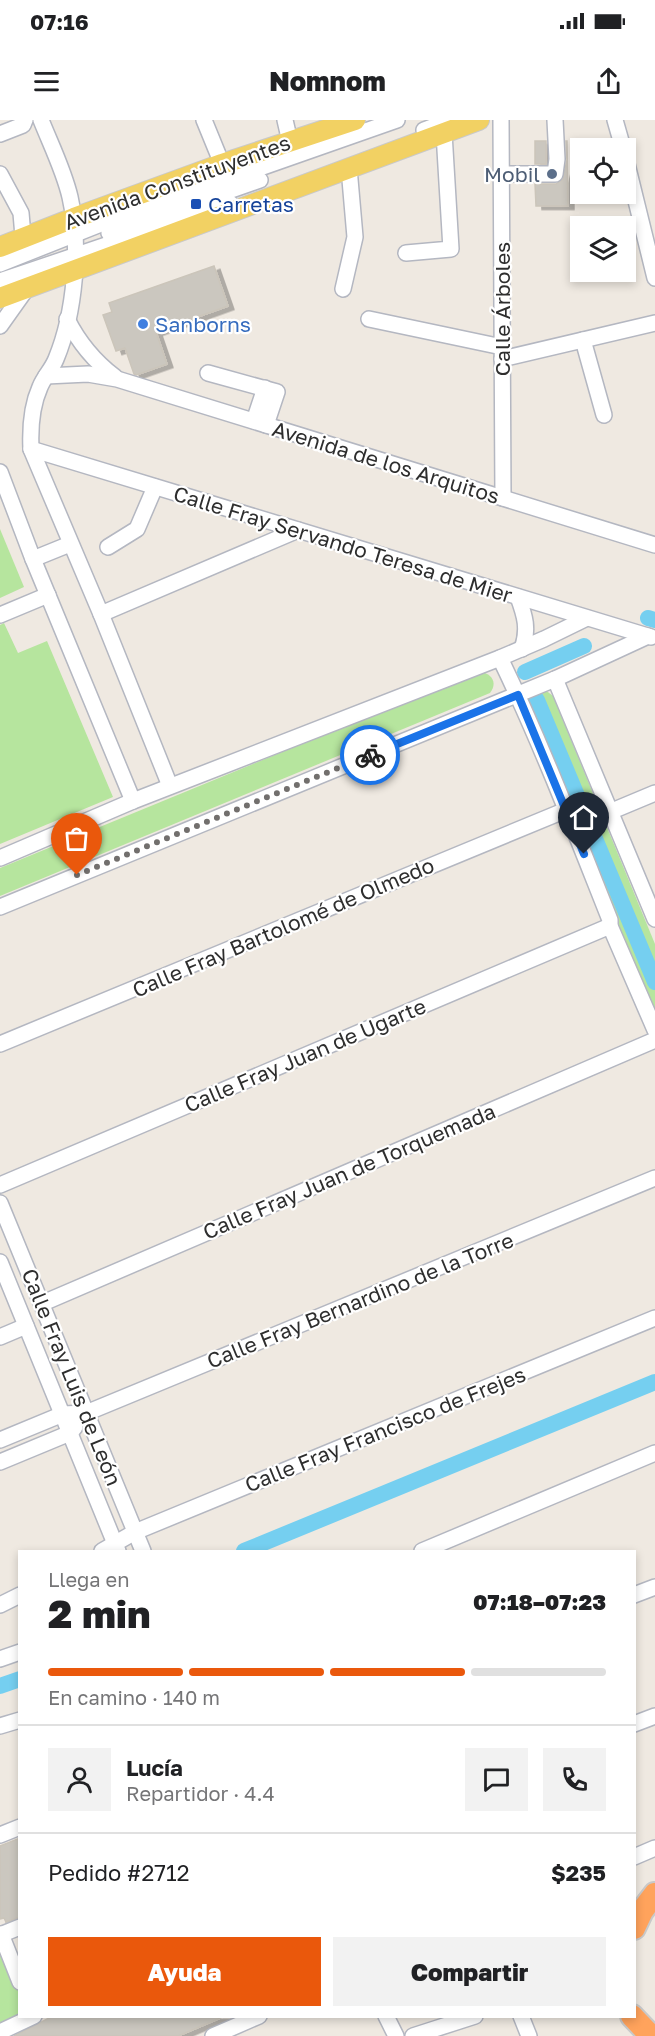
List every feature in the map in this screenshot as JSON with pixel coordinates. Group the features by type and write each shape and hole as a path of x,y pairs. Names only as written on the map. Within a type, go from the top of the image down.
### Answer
{"highway":[{"path":"636,1924 642,1911 655,1894"},
{"path":"634,2018 651,2036"}],"main road":[{"name":"Avenida Constituyentes","path":"0,247 24,247 222,164 355,120"},
{"path":"0,298 26,280 349,168 447,127 479,120"}],"street":[{"path":"0,134 23,125 25,120"},
{"path":"42,120 69,194 74,226 73,299 56,359 40,387 30,421 31,450 175,784"},
{"path":"204,120 222,164"},
{"path":"285,120 290,142"},
{"path":"74,226 398,120"},
{"name":"Calle Árboles","path":"501,120 503,498"},
{"path":"501,174 555,174 557,159 555,120"},
{"path":"615,120 620,138"},
{"path":"74,263 287,183 447,127 451,249 406,253"},
{"path":"343,289 355,237 349,168"},
{"path":"0,174 21,213 26,280 0,326"},
{"path":"109,232 260,180"},
{"path":"636,199 654,268"},
{"path":"0,264 24,247"},
{"path":"0,281 26,280"},
{"name":"Avenida de los Arquitos","path":"68,319 77,339 117,379"},
{"path":"369,319 502,353 583,340 655,323"},
{"path":"583,340 604,415"},
{"path":"208,373 277,392 260,423"},
{"name":"Avenida de los Arquitos","path":"46,376 88,374 117,379 655,545"},
{"name":"Calle Fray Servando Teresa de Mier","path":"31,450 652,637"},
{"path":"0,472 33,559 133,801"},
{"path":"108,547 137,529 155,487"},
{"path":"101,614 298,530"},
{"path":"33,559 70,543"},
{"path":"0,615 48,595"},
{"path":"518,597 527,623 522,649"},
{"path":"0,858 175,784 500,658 587,618"},
{"path":"0,907 518,695 652,637"},
{"path":"500,658 566,810 610,920 610,926 655,1030"},
{"path":"555,679 612,811 655,919"},
{"path":"612,811 655,793"},
{"name":"Calle Fray Bartolomé de Olmedo","path":"0,1044 566,810"},
{"name":"Calle Fray Juan de Ugarte","path":"0,1185 610,926"},
{"name":"Calle Fray Juan de Torquemada","path":"43,1303 655,1040"},
{"name":"Calle Fray Bernardino de la Torre","path":"0,1440 63,1414 86,1413 655,1178"},
{"name":"Calle Fray Luis de León","path":"0,1203 143,1550"},
{"name":"Calle Fray Luis de León","path":"0,1262 63,1414 112,1548"},
{"name":"Calle Fray Francisco de Frejes","path":"112,1548 135,1532 655,1318"},
{"path":"0,1337 27,1326"},
{"path":"0,1462 70,1433 86,1413"},
{"path":"424,1550 655,1454"},
{"path":"636,1594 655,1587"},
{"path":"0,1605 18,1596"},
{"path":"0,1659 18,1653"},
{"path":"636,1724 655,1716"},
{"path":"0,1726 18,1721"},
{"path":"0,1835 18,1828"},
{"path":"636,1856 655,1848"},
{"path":"18,1928 0,1935 18,1978"},
{"path":"0,2032 30,2018"},
{"path":"213,2036 254,2018"},
{"path":"387,2018 396,2036"},
{"path":"413,2036 469,2018"},
{"path":"522,2018 529,2036"}],"green space":[{"path":"0,529 24,587 0,598"},
{"path":"4,623 18,653 47,641 113,797 0,844 0,625"},
{"path":"479,671 492,679 493,685 490,693 0,896 0,868"},
{"path":"544,689 553,696 655,944 655,1015 527,706 526,695"},
{"path":"0,1942 18,1989 18,2017 0,2028"}],"building":[{"path":"535,141 546,141 546,164 535,164"},
{"path":"567,141 568,206 536,206 535,184 556,184 563,179 567,160"},
{"name":"Sanborns","path":"214,266 228,306 156,332 167,364 134,374 125,348 116,351 103,315 112,312 109,303"},
{"path":"18,1839 18,1918 6,1922 4,1918 0,1919 0,1846"},
{"path":"49,2018 220,2018 178,2036 14,2036"}],"waterway":[{"path":"648,618 655,620"},
{"path":"525,672 584,646"},
{"path":"537,700 655,982"},
{"path":"246,1550 655,1382"},
{"path":"0,1686 18,1680"}],"way so far":[{"path":"77,875 370,755"}],"place":[{"name":"Mobil","path":"552,174"},
{"name":"Carretas","path":"196,204"},
{"name":"Sanborns","path":"143,324"}],"route":[{"path":"370,755 518,695 584,854"}]}
